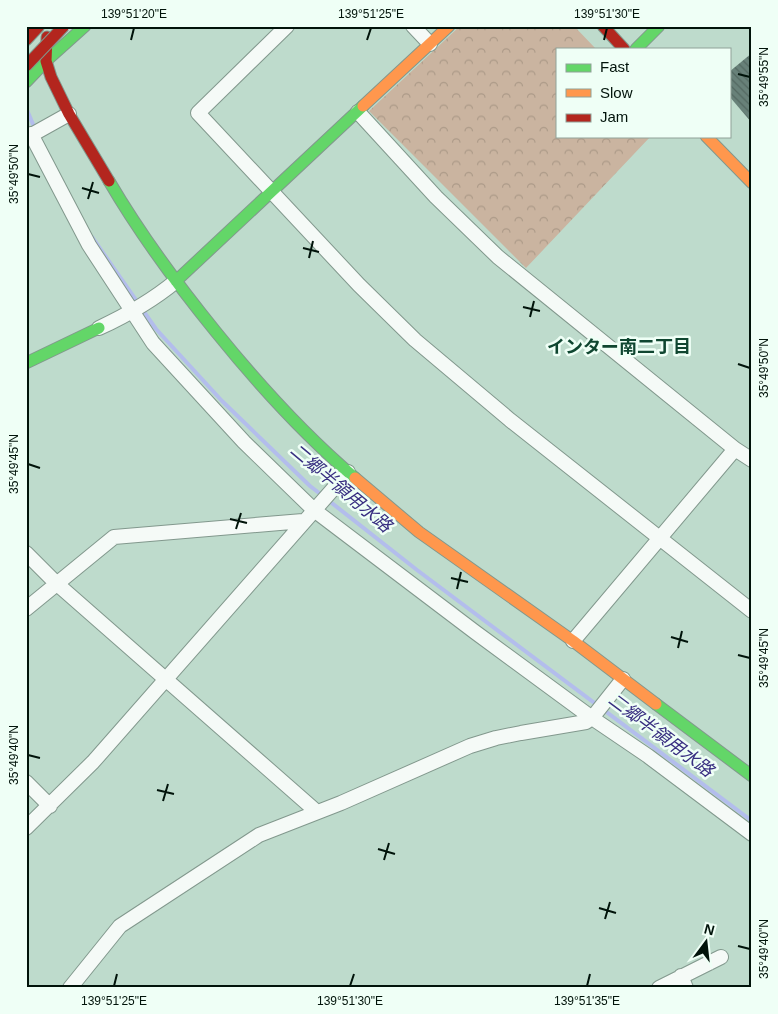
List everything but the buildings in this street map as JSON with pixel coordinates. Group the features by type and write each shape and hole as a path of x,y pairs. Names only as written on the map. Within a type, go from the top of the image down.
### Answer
{"main road":[{"path":"26,40 39,26"},
{"path":"47,26 46,61 51,77 69,114 117,195 176,281 246,369 284,411 348,472 419,532 573,641 752,776"},
{"path":"26,66 64,26"},
{"path":"26,82 85,26"},
{"path":"176,281 449,26"},
{"path":"603,26 623,48"},
{"path":"637,48 659,26"},
{"path":"708,138 752,183"},
{"path":"26,362 99,328"}],"street":[{"path":"286,26 198,113 360,285 415,340 510,420 752,611"},
{"path":"413,26 430,44"},
{"path":"358,112 436,196 498,257 735,449 752,460"},
{"path":"69,114 29,136 89,245 153,344 244,442 314,510 592,718 648,756 752,834"},
{"path":"99,328 133,312 155,298 176,281"},
{"path":"573,641 735,449"},
{"path":"26,828 93,762 348,472"},
{"path":"26,609 114,536 303,521"},
{"path":"26,553 56,583 317,812"},
{"path":"70,988 114,932 128,920 259,835 470,746 496,738 586,722 592,718 623,679"},
{"path":"26,782 50,806"},
{"path":"659,988 684,982 721,957"}],"green space":[{"path":"460,26 574,26 595,48 556,48 556,138 649,138 526,268 369,111"}],"waterway":[{"name":"二郷半領用水路","path":"27,88 27,110 35,129"},
{"name":"二郷半領用水路","path":"92,237 138,303"},
{"name":"二郷半領用水路","path":"142,309 156,329 222,401 310,486 323,496"},
{"name":"二郷半領用水路","path":"328,500 417,570 752,821"}],"traffic: fast":[{"path":"26,82 85,26"},
{"path":"637,48 659,26"},
{"path":"176,281 363,106"},
{"path":"109,181 133,220 187,296 232,351 299,426 355,478"},
{"path":"26,363 99,328"},
{"path":"656,704 752,776"}],"traffic: slow":[{"path":"363,106 449,26"},
{"path":"708,138 752,183"},
{"path":"355,478 419,532 573,641 656,704"}],"traffic: jam":[{"path":"26,40 39,26"},
{"path":"26,66 64,26"},
{"path":"603,26 623,48"},
{"path":"47,37 46,61 51,77 69,114 109,181"}],"district":[{"name":"インター南二丁目","path":"619,347"}]}
